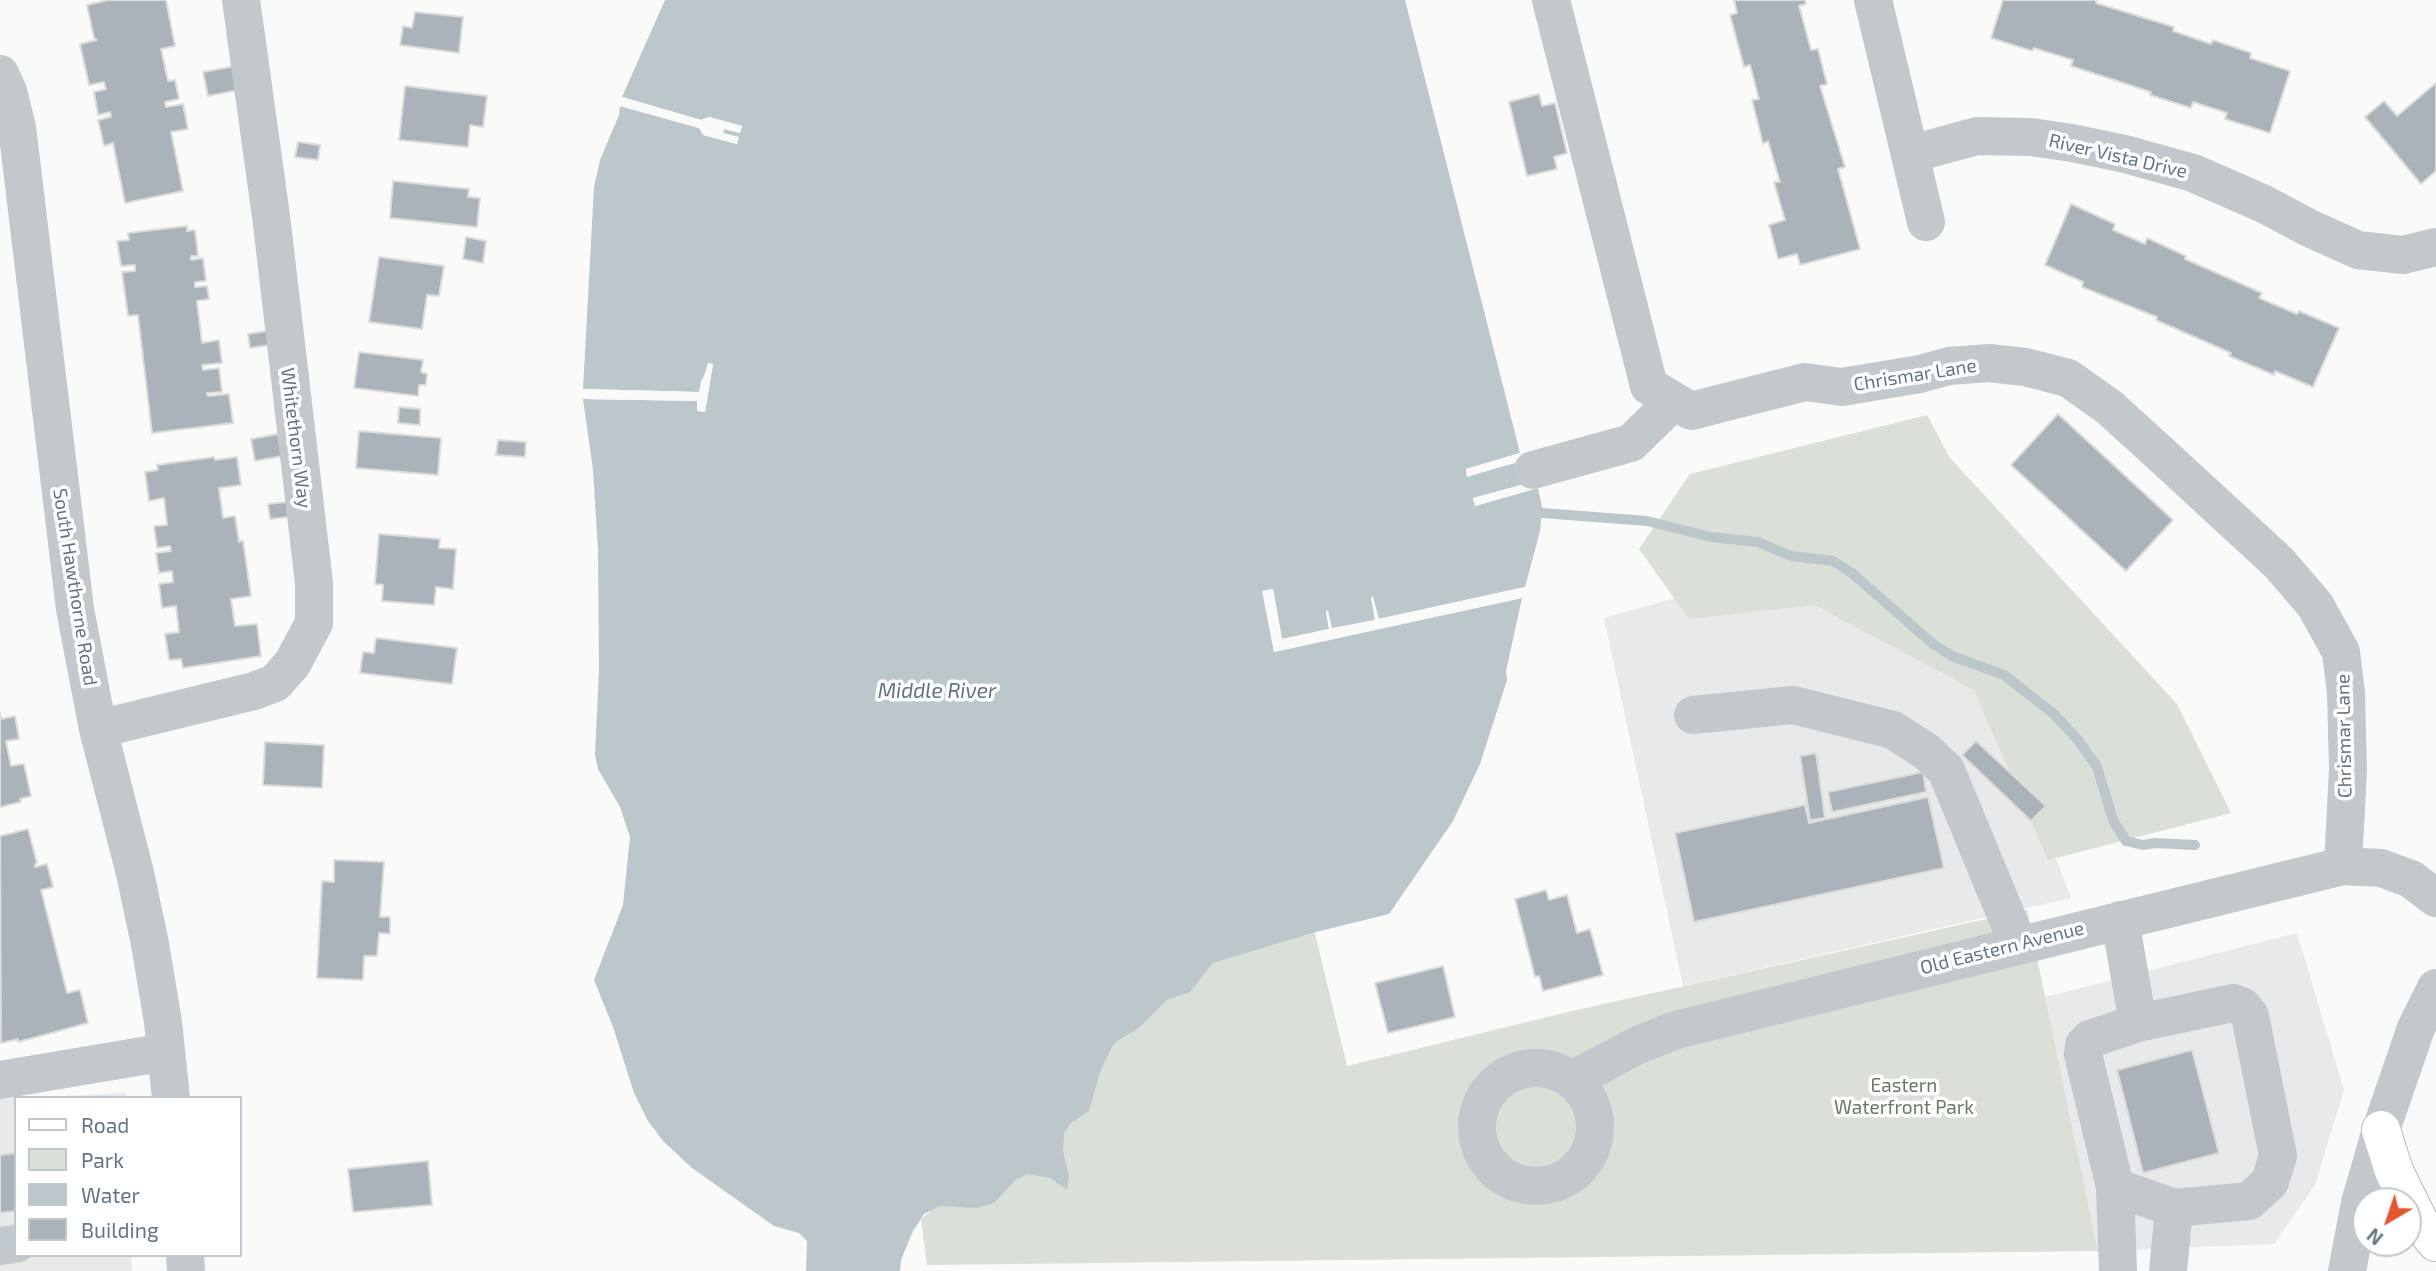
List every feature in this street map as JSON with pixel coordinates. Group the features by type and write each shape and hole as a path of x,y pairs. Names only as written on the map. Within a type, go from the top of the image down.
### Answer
{"main road":[{"path":"2381,1130 2394,1171 2419,1222 2436,1242"}],"street":[{"name":"Whitethorn Way","path":"98,729 275,683 292,664 314,623 314,583 271,216 241,0"},
{"name":"Chrismar Lane","path":"1551,0 1650,386 1691,411 1805,382 1842,387 1920,374 1949,366 1989,363 2025,367 2068,378 2109,407 2164,457 2279,563 2315,605 2341,652 2346,694 2348,769 2343,866"},
{"path":"1872,0 1926,222"},
{"name":"South Hawthorne Road","path":"3,87 16,127 75,609 98,729 146,922 171,1096"},
{"name":"River Vista Drive","path":"1911,154 1977,136 2032,137 2072,144 2125,154 2193,173 2358,250 2403,255 2436,247"},
{"path":"1533,470 1631,443 1674,401"},
{"path":"1693,715 1793,705 1893,730 1927,752 1946,770 2018,944"},
{"name":"Old Eastern Avenue","path":"1572,1080 1638,1045 1676,1030 2343,866 2381,868 2411,879 2436,898"},
{"path":"2120,920 2138,1023"},
{"path":"2347,1271 2360,1203 2381,1130 2416,1028 2436,988"},
{"path":"2115,1187 2174,1208 2249,1201 2270,1182 2278,1156 2250,1016 2243,1007 2233,1003 2138,1023 2090,1039 2084,1045 2083,1055 2115,1187 2118,1271"},
{"path":"0,1080 166,1052"},
{"path":"2168,1271 2174,1208"}],"shaded area":[{"path":"1814,587 1991,689 2071,898 1683,986 1604,618 1694,593"},
{"path":"2297,933 2344,1090 2315,1185 2274,1244 2098,1251 2045,997"},
{"path":"126,1093 126,1096 65,1096"},
{"path":"14,1098 14,1257 131,1257 132,1271 0,1271 0,1099"}],"green space":[{"path":"1927,415 1950,458 2177,704 2231,813 2048,860 1974,690 1815,605 1689,619 1639,549 1690,474"},
{"name":"Eastern Waterfront Park","path":"2027,910 2098,1251 927,1265 921,1219 982,1168 1115,1041 1166,986 1283,924 1312,921 1347,1066 1572,1011"}],"water":[{"name":"Middle River","path":"665,0 1405,0 1520,453 1466,469 1467,476 1530,459 1536,481 1473,498 1475,506 1538,488 1542,507 1540,531 1525,587 1378,619 1373,597 1375,620 1331,629 1328,611 1329,629 1282,639 1273,589 1263,591 1274,652 1522,598 1506,671 1507,680 1480,764 1453,821 1389,914 1312,933 1213,963 1190,992 1167,1000 1139,1028 1117,1041 1100,1072 1089,1111 1071,1123 1064,1133 1063,1151 1069,1176 1067,1190 1050,1178 1028,1174 1015,1180 995,1202 988,1205 977,1208 940,1206 924,1214 913,1231 901,1260 900,1271 806,1271 807,1241 799,1233 774,1226 692,1168 663,1141 648,1121 634,1093 613,1027 594,980 623,905 630,837 620,807 598,769 595,755 599,669 598,550 593,470 583,399 698,401 697,411 705,412 713,364 701,381 699,392 583,389 594,187 600,160 619,115 620,106 699,128 703,135 737,144 738,137 723,134 724,129 740,133 742,126 709,117 701,120 622,97"}],"pier":[{"path":"622,97 701,120 709,117 742,126 740,133 724,129 723,133 739,137 737,144 703,135 699,128 620,106 621,103 700,125 705,132 720,136 723,126 737,128 709,121 700,123 622,101"},
{"path":"708,363 713,364 705,412 697,411 697,401 583,399 583,395 698,398 702,408 708,373 700,395 583,392 583,389 699,392"},
{"path":"1520,453 1523,455 1470,472 1525,457 1527,459 1467,477 1466,469"},
{"path":"1536,481 1538,488 1475,506 1473,498"},
{"path":"1525,587 1524,591 1282,643 1279,640 1270,593 1266,594 1276,648 1523,595 1522,598 1274,652 1262,591 1273,589 1282,639 1329,629 1326,611 1332,628 1375,620 1371,597 1379,619"}],"building":[{"path":"108,0 166,0 175,46 161,49 168,81 175,80 179,99 165,102 166,107 183,104 188,129 171,132 183,191 125,203 113,143 104,146 98,120 111,117 110,112 98,115 94,92 106,89 104,82 89,85 80,44 97,40 94,38 87,5"},
{"path":"1734,0 1805,0 1806,4 1799,6 1811,50 1818,49 1827,84 1820,86 1845,167 1838,169 1860,249 1800,265 1797,254 1778,259 1769,225 1785,220 1774,182 1780,182 1768,141 1763,144 1752,100 1759,99 1750,65 1744,67 1730,15 1737,13"},
{"path":"2003,0 2097,0 2096,3 2174,27 2173,31 2211,44 2213,40 2251,53 2250,58 2290,71 2270,133 2225,119 2227,113 2193,102 2191,108 2071,66 2073,60 1991,38"},
{"path":"415,12 463,17 459,53 400,45 403,26 412,28"},
{"path":"235,66 238,90 208,96 203,72"},
{"path":"2436,83 2436,171 2421,184 2365,117 2384,101 2397,116"},
{"path":"405,86 487,96 483,127 470,125 468,147 399,140"},
{"path":"1539,94 1542,106 1555,103 1567,153 1554,157 1557,169 1527,176 1509,102"},
{"path":"298,142 320,145 318,160 295,157"},
{"path":"393,181 469,189 468,197 480,198 477,227 390,218"},
{"path":"2071,204 2115,224 2113,230 2145,244 2147,238 2186,256 2185,259 2262,293 2259,298 2339,328 2313,387 2275,371 2274,375 2229,356 2231,353 2156,320 2157,317 2082,287 2083,282 2045,265"},
{"path":"187,226 187,231 195,230 198,256 191,256 191,260 203,258 206,281 195,282 195,287 207,286 209,299 197,301 202,343 219,340 222,363 202,365 203,370 219,368 222,392 207,393 208,396 229,394 233,423 152,433 138,315 128,316 122,272 135,271 135,265 121,266 117,241 129,240 128,233"},
{"path":"466,237 486,241 483,263 463,259"},
{"path":"379,257 444,266 439,296 427,295 422,329 369,322"},
{"path":"268,331 270,345 250,348 248,334"},
{"path":"359,352 423,360 421,372 427,374 426,385 419,385 418,396 354,388"},
{"path":"399,407 420,409 420,425 398,423"},
{"path":"2058,414 2173,520 2126,571 2011,465"},
{"path":"359,431 441,438 438,475 356,468"},
{"path":"278,434 282,456 255,461 251,439"},
{"path":"498,440 526,442 525,457 496,455"},
{"path":"214,457 215,460 237,457 241,485 219,488 223,518 235,516 239,542 243,541 251,596 231,599 235,626 257,624 261,656 183,668 181,659 169,660 165,634 179,632 176,606 162,608 159,584 173,582 172,571 159,573 156,553 171,551 170,546 157,548 154,526 167,525 164,498 149,501 145,472 158,470 157,465"},
{"path":"287,502 288,517 270,519 268,504"},
{"path":"379,534 440,539 439,548 456,549 453,589 436,587 434,605 382,601 383,585 375,584"},
{"path":"376,638 457,648 452,684 360,673 363,652 374,653"},
{"path":"0,713 1,719 15,716 19,739 6,741 11,766 24,764 31,796 20,799 21,802 0,807"},
{"path":"1976,741 2046,806 2031,821 1962,755"},
{"path":"265,742 324,745 322,788 263,785"},
{"path":"1816,753 1825,818 1810,820 1800,756"},
{"path":"1923,772 1926,792 1832,812 1828,792"},
{"path":"1928,797 1944,868 1694,922 1675,833 1805,805 1809,823"},
{"path":"28,829 37,863 35,867 47,864 53,887 41,890 67,993 80,990 88,1023 18,1042 18,1039 1,1043 0,836"},
{"path":"334,860 384,862 380,917 390,917 390,934 379,933 377,956 364,956 363,980 317,978 322,881 334,882"},
{"path":"1546,890 1549,900 1567,895 1577,933 1590,929 1603,975 1543,991 1539,976 1535,977 1515,899"},
{"path":"1443,966 1455,1017 1388,1033 1375,983"},
{"path":"2192,1050 2219,1153 2143,1173 2117,1070"},
{"path":"14,1153 14,1211 0,1213 0,1155"},
{"path":"428,1161 432,1205 353,1212 348,1169"}],"waterway":[{"path":"1542,513 1647,521 1711,537 1758,542 1791,556 1833,561 1852,573 1933,644 1952,656 2004,675 2054,714 2078,740 2097,767 2113,820 2126,841 2143,845 2195,845"}]}
